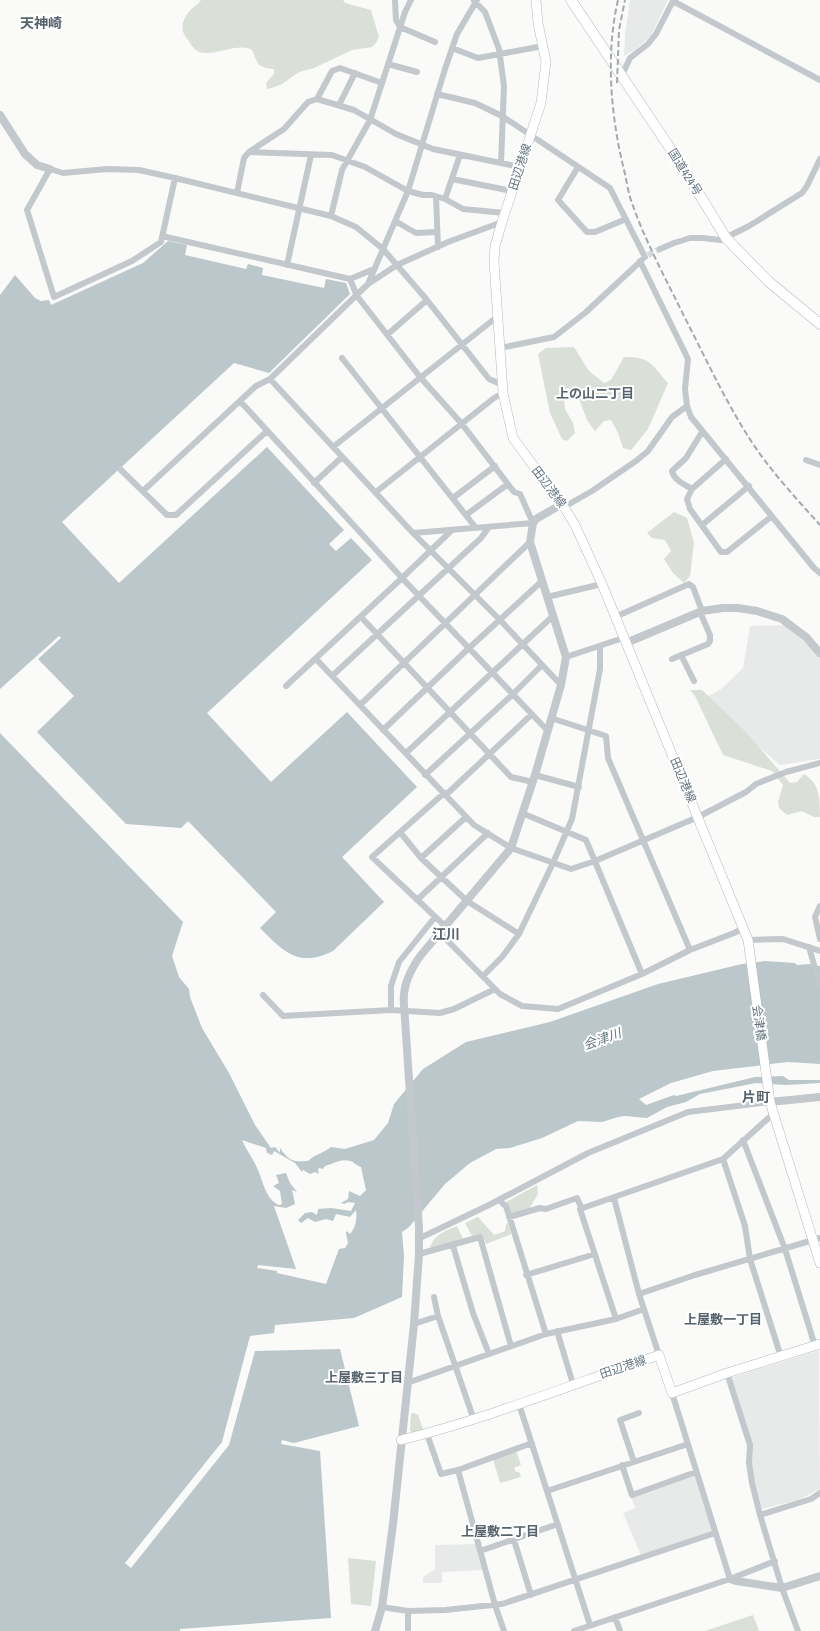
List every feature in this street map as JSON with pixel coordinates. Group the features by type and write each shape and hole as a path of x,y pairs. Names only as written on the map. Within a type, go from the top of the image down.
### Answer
{"highway":[{"name":"国道424号","path":"571,0 682,166 726,238 768,281 820,324"}],"main road":[{"name":"田辺港線","path":"536,0 538,23 546,62 541,103 495,246 494,262 503,389 513,438 563,506 575,525 602,584 744,928 750,951"},
{"name":"会津橋","path":"750,951 769,1098"},
{"path":"769,1098 773,1114 817,1239 820,1263"},
{"path":"672,1393 819,1345"},
{"name":"田辺港線","path":"401,1440 474,1420 659,1355 672,1393"}],"street":[{"path":"395,0 396,20 400,27 435,42"},
{"path":"331,216 342,170 370,120 400,27 411,0"},
{"path":"368,284 408,190 457,34 475,1 485,12 499,49 504,86 501,163"},
{"path":"622,75 630,58 648,44 656,34 673,1 820,80"},
{"path":"452,48 478,58 499,56 543,46"},
{"path":"388,64 418,72"},
{"path":"317,99 332,71 340,68 382,83"},
{"path":"339,105 355,73"},
{"path":"437,94 475,103 502,116 610,188 644,258 688,359 685,389 687,406 691,417 814,568 820,573"},
{"path":"237,194 244,158 248,152 284,129 308,102 317,99 354,110 396,134 422,146 520,167"},
{"path":"0,115 25,154 37,165 63,173 107,168 139,170 175,178 331,216 356,227 383,249 427,300 489,379 503,389 462,424 376,492"},
{"path":"248,152 332,155 365,167 408,190 445,200 463,209 504,217"},
{"path":"287,265 311,155"},
{"path":"445,200 460,155"},
{"path":"660,249 690,238 721,240 750,226 802,193 820,159"},
{"path":"578,167 558,200 587,232 594,232 626,220"},
{"path":"50,169 27,210 54,297 132,261 161,242 175,178"},
{"path":"452,180 512,191"},
{"path":"436,197 438,247"},
{"path":"143,491 256,386 270,379 368,284 397,265 504,217"},
{"path":"395,221 416,233 437,232"},
{"path":"162,236 350,279 374,269"},
{"path":"500,348 554,337 585,313 644,258"},
{"path":"350,279 357,296 420,377 462,424 514,492 520,494 533,523"},
{"path":"388,334 427,300"},
{"path":"333,447 498,316"},
{"path":"342,358 476,528"},
{"path":"270,379 413,533 432,550 561,685"},
{"path":"240,401 402,578 513,694 531,715 547,730"},
{"path":"375,1631 382,1607 393,1524 414,1324 420,1238 403,997 410,970 442,929 468,901 511,848 534,779 561,685 566,657 530,542 533,523 536,519 592,491 636,461 648,451 672,418 687,406"},
{"path":"120,470 167,515 176,515 267,431"},
{"path":"692,489 682,484 673,476 672,471 686,458 702,432"},
{"path":"314,482 342,457"},
{"path":"726,459 692,489 687,498 690,510 722,552 727,552 772,516"},
{"path":"806,460 820,465"},
{"path":"453,498 495,466"},
{"path":"466,515 508,484"},
{"path":"702,525 748,486"},
{"path":"413,533 533,523"},
{"path":"332,676 480,538 489,527"},
{"path":"286,686 452,530"},
{"path":"360,705 530,542"},
{"path":"383,730 469,648 542,582"},
{"path":"547,597 602,584"},
{"path":"615,616 689,584 693,587 710,635 710,641 708,644 672,659"},
{"path":"566,657 625,640 701,612 723,608 738,608 757,611 782,619 806,637 820,653"},
{"path":"406,753 522,643 553,616"},
{"path":"361,617 511,777 534,779 579,787"},
{"path":"483,976 502,957 519,934 572,819 600,669 600,646"},
{"path":"681,655 694,681"},
{"path":"316,659 474,825 511,848 571,870 698,817 746,792 756,784 786,772 820,763"},
{"path":"425,774 513,694 542,665"},
{"path":"531,715 448,792 443,794 372,857 436,917 442,929 495,989 500,994 522,1006 558,1009 642,974 690,950 744,928"},
{"path":"551,718 606,736 608,758 690,950"},
{"path":"522,813 586,840 642,974"},
{"path":"422,858 466,817"},
{"path":"400,832 422,858 468,901 519,934"},
{"path":"418,900 488,833"},
{"path":"820,906 815,917 820,939"},
{"path":"391,1010 392,986 399,962 436,917"},
{"path":"748,940 784,939 820,951"},
{"path":"809,947 820,986"},
{"path":"263,995 283,1016 391,1010 440,1012 454,1009 495,989"},
{"path":"420,1238 500,1199 588,1153 688,1112 769,1098 820,1097"},
{"path":"582,1209 723,1159 773,1114"},
{"path":"743,1140 785,1248 819,1345"},
{"path":"723,1159 745,1226 750,1259 781,1357"},
{"path":"509,1217 540,1208 546,1209 577,1198 582,1209 580,1209 616,1319"},
{"path":"614,1198 639,1294 659,1355"},
{"path":"500,1199 506,1206 526,1275 546,1334"},
{"path":"419,1254 480,1238 511,1346"},
{"path":"639,1294 817,1239"},
{"path":"453,1246 473,1313 489,1354"},
{"path":"526,1275 595,1254"},
{"path":"434,1298 438,1316 474,1420"},
{"path":"407,1383 546,1334 616,1319 644,1309"},
{"path":"414,1324 438,1316"},
{"path":"557,1331 573,1384"},
{"path":"727,1374 750,1445 749,1464 760,1515 782,1588 798,1631"},
{"path":"672,1393 730,1579"},
{"path":"519,1404 590,1625"},
{"path":"634,1462 620,1420 639,1413"},
{"path":"427,1434 441,1474 458,1470 532,1443"},
{"path":"547,1491 688,1444"},
{"path":"622,1466 632,1495 696,1472"},
{"path":"458,1470 495,1605 504,1631"},
{"path":"760,1515 811,1499 820,1494"},
{"path":"480,1551 558,1524"},
{"path":"382,1607 408,1611 495,1605 576,1580 715,1533"},
{"path":"514,1540 530,1595"},
{"path":"574,1631 730,1579 775,1561"},
{"path":"730,1579 782,1588 820,1576"},
{"path":"408,1611 408,1631"},
{"path":"615,1617 620,1631"}],"shaded area":[{"path":"201,0 343,0 345,3 371,10 379,37 372,47 352,50 314,68 299,72 282,84 267,89 266,83 274,74 274,69 259,65 252,50 239,48 201,53 196,50 185,37 182,27 186,17 189,11"},
{"path":"630,0 668,0 651,36 636,49 624,56 625,35"},
{"path":"574,347 589,371 604,383 611,380 624,357 633,357 640,358 650,363 668,383 648,429 631,450 623,448 618,433 611,420 604,421 595,431 587,420 578,396 568,388 563,390 565,409 573,423 575,433 567,441 562,439 550,413 538,354 546,348"},
{"path":"674,512 687,518 694,543 690,576 684,583 673,573 664,559 671,551 665,540 652,538 647,533"},
{"path":"785,625 820,655 820,759 780,765 703,699 721,689 743,668 750,626"},
{"path":"690,690 702,690 746,732 790,783 797,782 804,774 809,778 813,782 818,792 820,817 814,817 802,811 787,815 779,808 778,802 783,785 772,771 723,755 695,696"},
{"path":"537,1185 538,1194 529,1209 511,1214 506,1202"},
{"path":"478,1217 494,1235 505,1231 506,1224 508,1223 511,1234 486,1244 484,1239 478,1234 472,1236 465,1223"},
{"path":"457,1226 463,1239 432,1249 430,1247 438,1236"},
{"path":"819,1350 820,1489 798,1500 762,1509 752,1477 751,1444 730,1378"},
{"path":"413,1413 418,1415 423,1429 422,1432 412,1433 410,1430 411,1414"},
{"path":"516,1450 521,1465 514,1468 516,1472 519,1472 521,1477 500,1483 493,1459"},
{"path":"696,1472 715,1533 642,1558 623,1513 635,1508 631,1497"},
{"path":"477,1544 484,1570 442,1572 442,1583 423,1583 423,1577 435,1569 435,1545"},
{"path":"348,1558 376,1561 371,1606 351,1604"},
{"path":"753,1615 759,1631 705,1631"}],"water":[{"path":"168,241 187,245 185,255 246,269 248,264 263,268 262,275 324,288 326,279 346,283 350,294 269,373 234,363 62,522 119,583 267,447 344,530 329,544 336,551 351,538 372,560 207,713 271,782 347,712 417,787 342,857 384,902 333,951 321,956 301,958 292,955 284,950 260,928 276,912 188,821 181,828 126,824 37,732 74,696 38,659 61,638 59,636 0,689 0,295 15,275 35,298 41,301 49,300 51,305 143,263"},
{"name":"会津川","path":"0,733 183,922 172,956 179,977 189,989 190,997 202,1028 229,1073 255,1125 271,1148 275,1147 280,1153 280,1148 286,1156 295,1161 308,1161 331,1147 345,1149 374,1140 388,1123 394,1104 423,1069 466,1042 550,1022 658,984 742,964 765,961 820,966 820,1064 788,1062 713,1071 671,1083 639,1099 646,1105 674,1095 676,1096 755,1077 783,1076 789,1080 820,1080 820,1083 786,1085 756,1083 700,1094 686,1102 667,1107 647,1118 625,1116 602,1122 578,1121 542,1138 510,1148 496,1149 470,1163 445,1184 409,1227 402,1232 404,1256 402,1297 354,1318 275,1325 274,1333 250,1336 222,1442 125,1563 131,1568 229,1445 255,1351 340,1349 359,1426 294,1443 282,1440 281,1444 320,1451 331,1618 180,1629 180,1631 0,1631","holes":["242,1140 266,1148 267,1153 272,1155 274,1151 295,1163 302,1172 303,1170 310,1174 315,1172 319,1174 319,1168 323,1169 325,1166 343,1160 351,1161 361,1167 366,1190 360,1196 349,1191 348,1199 341,1203 355,1203 351,1211 331,1208 318,1209 317,1215 312,1212 305,1213 298,1220 301,1223 308,1218 315,1222 326,1219 333,1221 336,1214 350,1217 356,1210 354,1229 350,1234 347,1231 348,1243 345,1248 339,1249 326,1284 277,1273 277,1271 257,1268 258,1265 296,1269 274,1206 286,1208 295,1204 292,1190 297,1192 290,1183 286,1173 276,1175 279,1183 273,1186 280,1191 282,1204 279,1205 274,1202 267,1194 255,1164"]}],"tunnel":[{"path":"648,255 660,249"}],"railway":[{"path":"618,0 612,43 611,87 620,153 632,202 664,277 714,376 738,419 771,469 820,525"},
{"path":"617,83 619,30 625,0"}],"district":[{"name":"天神崎","path":"41,23"},
{"name":"上の山二丁目","path":"595,393"},
{"name":"江川","path":"446,934"},
{"name":"片町","path":"756,1097"},
{"name":"上屋敷一丁目","path":"723,1319"},
{"name":"上屋敷三丁目","path":"364,1377"},
{"name":"上屋敷二丁目","path":"500,1531"}]}
